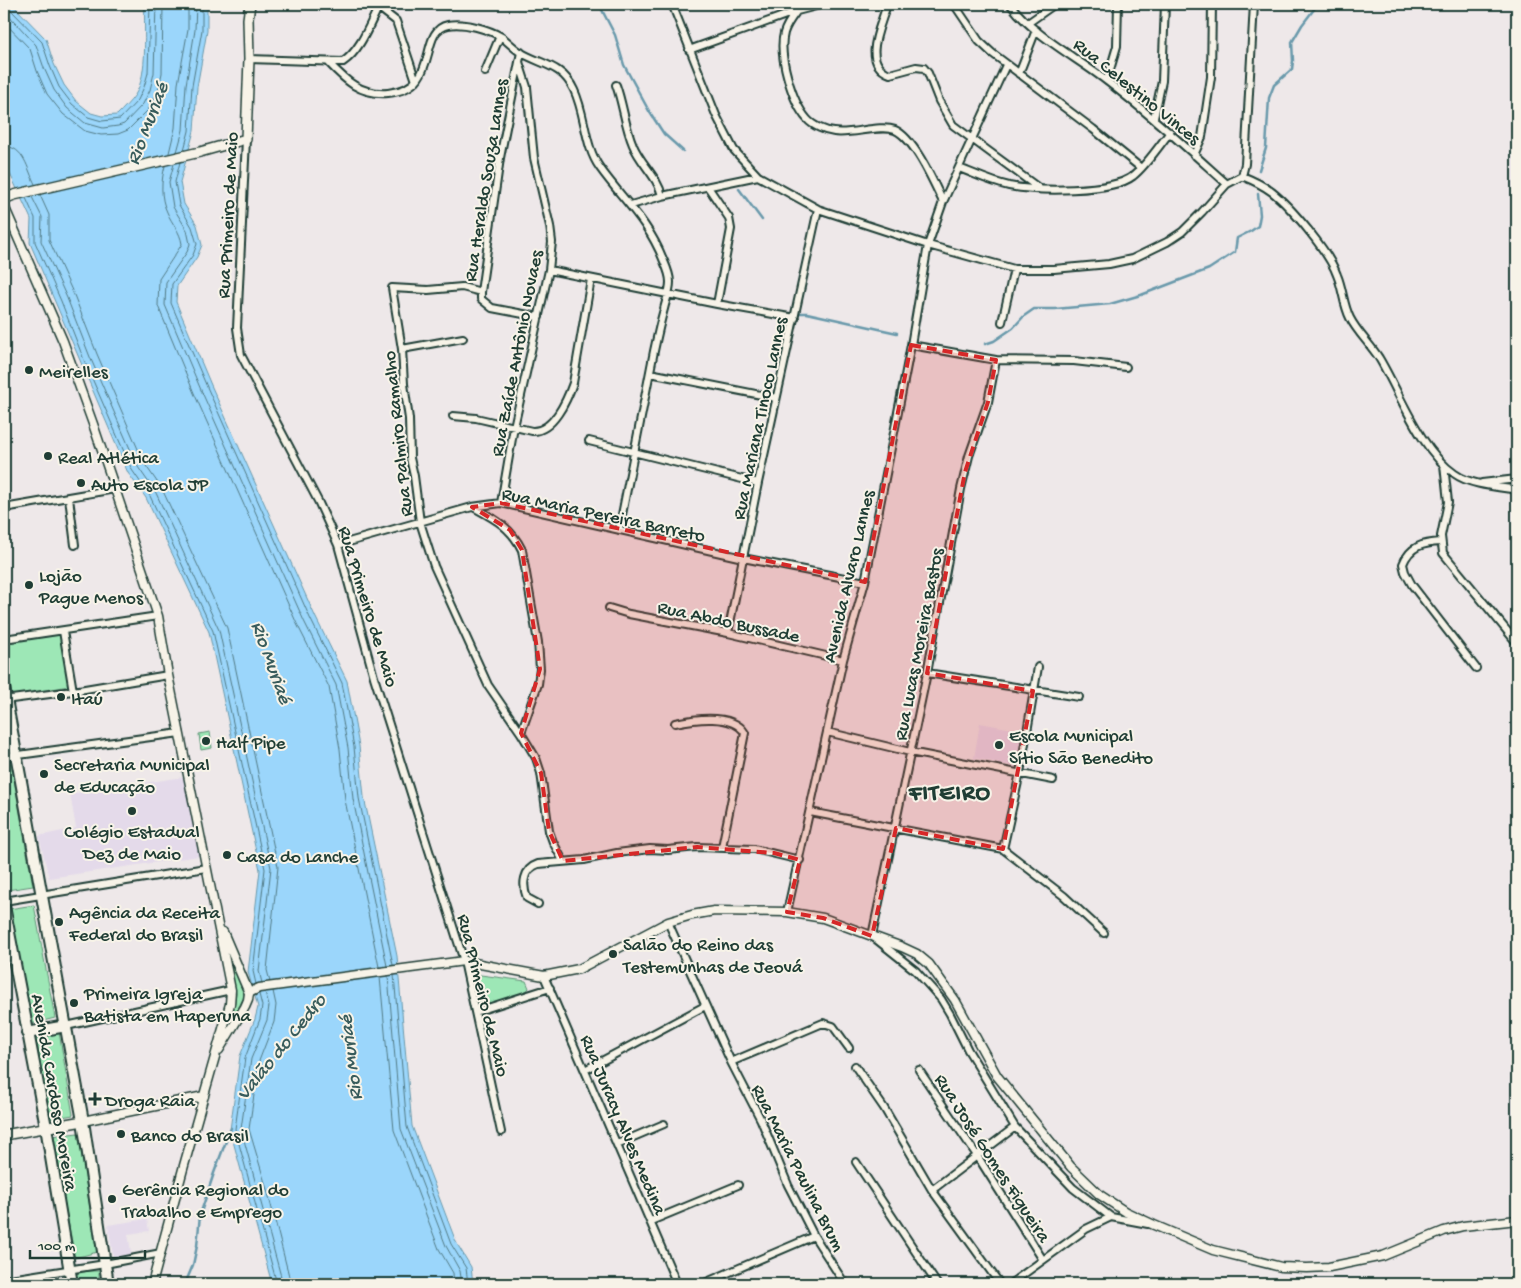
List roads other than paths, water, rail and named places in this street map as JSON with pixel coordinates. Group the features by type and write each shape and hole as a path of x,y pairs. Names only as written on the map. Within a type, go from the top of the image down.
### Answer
{"highway":[{"name":"Avenida Cardoso Moreira","path":"4,688 83,1121 108,1284"},
{"name":"Avenida Cardoso Moreira","path":"4,906 46,1127 72,1284"},
{"path":"27,1033 66,1026"}],"main road":[{"name":"Rua Primeiro de Maio","path":"246,139 249,59 248,19 250,4"},
{"path":"4,199 14,195 200,152 246,139"},
{"path":"4,1135 83,1121"}],"street":[{"path":"672,4 716,115 734,150 758,176 818,209 928,245 1014,269 1054,269 1109,264 1144,254 1168,242 1182,232 1227,184 1242,176"},
{"path":"802,4 784,32 782,46 790,85 807,119 827,131 836,133 894,129 914,148 943,202"},
{"path":"689,50 797,11 824,4"},
{"path":"887,4 874,44 878,63 890,74 916,67 924,68 928,73 939,101 954,125 1040,189"},
{"path":"954,4 978,41 1006,65 1093,128 1141,168"},
{"name":"Rua Celestino Vinces","path":"1010,4 1036,30 1107,80 1154,118 1227,184"},
{"path":"1028,23 1055,4"},
{"path":"1107,80 1117,46 1118,4"},
{"path":"1154,118 1162,81 1165,4"},
{"path":"1194,155 1202,137 1211,77 1212,4"},
{"path":"1242,176 1254,4"},
{"path":"249,59 343,62 360,41 379,6 396,21 416,81"},
{"path":"328,62 349,81 374,94 398,92 410,87 416,81 426,64 432,40 439,29 448,25 466,26 500,36 521,52 552,66 568,80 574,89 591,152 599,167 631,205 656,242 670,283 661,319 619,530"},
{"path":"1019,74 1036,30"},
{"path":"485,72 500,36"},
{"name":"Rua Heraldo Souza Lannes","path":"521,52 500,158 481,299 492,308 539,317"},
{"name":"Rua Zaíde Antônio Novaes","path":"501,503 514,427 549,270 552,242 550,226 536,172 530,102 519,62"},
{"name":"Avenida Alvaro Lannes","path":"787,912 843,660 866,582 928,245 943,202 1006,65"},
{"path":"616,85 632,143 655,180 662,196"},
{"path":"958,168 993,182 1040,189 1107,186 1133,177 1170,132"},
{"name":"Rua Primeiro de Maio","path":"246,139 238,328 241,355 318,501 338,545 374,677 464,961 501,1132"},
{"path":"631,205 662,196 758,176"},
{"path":"1242,176 1261,184 1283,202 1327,256 1338,276 1343,299 1354,326 1369,342 1412,420 1444,465 1464,479 1517,490"},
{"path":"708,187 729,218 731,229 716,304"},
{"path":"4,206 63,341 158,616 231,990 230,1004 152,1284"},
{"name":"Rua Mariana Tinoco Lannes","path":"728,633 776,398 818,209"},
{"path":"1002,322 1014,269"},
{"path":"549,270 795,318"},
{"path":"453,416 476,418 532,431 542,430 553,420 569,394 574,376 591,279"},
{"name":"Rua Palmiro Ramalho","path":"481,292 462,287 434,290 392,288 402,349 409,419 410,458 420,522 434,566 488,685 536,758 541,774 549,831 552,842 563,861"},
{"path":"402,349 463,338"},
{"path":"911,344 996,360 1074,360 1126,367"},
{"name":"Rua Lucas Moreira Bastos","path":"872,936 927,673 961,489 969,456 988,402 996,360"},
{"path":"650,373 776,398"},
{"path":"588,441 758,483"},
{"path":"1444,465 1448,502 1441,542 1443,552 1517,643"},
{"path":"1480,483 1517,479"},
{"path":"4,508 115,489"},
{"path":"69,498 75,545"},
{"name":"Rua Maria Pereira Barreto","path":"338,545 472,507 501,503 743,558 866,582"},
{"path":"472,507 510,530 522,550 538,642 540,669 538,684 521,733"},
{"path":"1441,542 1423,544 1411,550 1403,564 1404,572 1476,668"},
{"name":"Rua Abdo Bussade","path":"609,608 843,660"},
{"path":"4,639 158,616"},
{"path":"63,631 73,691"},
{"path":"1003,849 1020,773 1038,667"},
{"path":"927,673 1079,697"},
{"path":"5,700 73,691 168,674"},
{"path":"675,723 705,718 715,719 741,727 744,733 722,848"},
{"path":"827,732 910,752 1053,780"},
{"path":"4,757 180,733"},
{"path":"810,812 1003,849 1064,896 1104,933"},
{"path":"538,904 527,898 524,891 525,877 528,870 538,864 584,860 616,853 650,849 698,847 754,849 800,860"},
{"path":"4,901 206,868"},
{"path":"249,993 259,988 464,961 544,976 579,969 668,922 714,911 787,912 823,918 916,954 928,964 955,1000 997,1076 1070,1167 1100,1194 1126,1212 1154,1225 1212,1250 1281,1267 1307,1268 1329,1267 1383,1256 1444,1231 1463,1226 1517,1220"},
{"name":"Rua Maria Paulina Brum","path":"668,922 731,1062 761,1120 788,1185 814,1236 846,1284"},
{"path":"215,1057 245,1007 249,993 219,924"},
{"path":"872,936 916,971 941,999 968,1050 1015,1127 1073,1188 1111,1217 1154,1225"},
{"name":"Rua Juracy Alves Medina","path":"544,976 677,1284"},
{"path":"475,1012 550,988"},
{"path":"66,1026 231,990"},
{"path":"585,1070 705,1006"},
{"path":"731,1062 824,1024 833,1026 849,1048"},
{"path":"855,1066 884,1108 932,1190 1000,1284"},
{"name":"Rua José Gomes Figueira","path":"919,1070 978,1157 1043,1260"},
{"path":"83,1121 204,1096"},
{"path":"616,1144 664,1124"},
{"path":"932,1190 978,1157 1015,1127"},
{"path":"856,1162 936,1284"},
{"path":"651,1221 738,1185"},
{"path":"1010,1284 1086,1229 1111,1217"},
{"path":"702,1284 814,1236"},
{"path":"4,1280 161,1253"}],"water":[{"name":"Rio Muriaé","path":"4,4 12,4 46,39 54,64 64,85 76,101 91,113 102,116 117,115 133,98 139,86 144,63 145,4 207,4 207,31 197,87 194,131 180,182 184,204 197,225 202,245 197,257 177,286 176,302 211,385 315,616 347,681 359,746 364,797 397,956 412,1126 456,1242 471,1267 473,1284 272,1284 230,1130 240,1056 258,1007 248,972 260,870 209,632 146,498 128,473 30,243 31,219 4,161"}],"waterway":[{"path":"600,4 615,35 624,65 649,111 664,134 683,151"},
{"path":"1259,170 1266,148 1269,98 1274,85 1292,69 1292,42 1318,4"},
{"path":"739,189 762,220"},
{"path":"985,344 994,341 1013,328 1024,316 1034,309 1110,304 1141,295 1209,269 1235,252 1237,238 1258,226 1260,215 1258,194"},
{"path":"799,313 807,313 897,333"},
{"name":"Valão do Cedro","path":"185,1284 193,1265 200,1215 231,1128"}],"place":[{"name":"Meirelles","path":"29,370"},
{"name":"Real Atlética","path":"48,456"},
{"name":"Auto Escola JP","path":"81,483"},
{"name":"Lojão Pague Menos","path":"29,585"},
{"name":"Itaú","path":"61,697"},
{"name":"Half Pipe","path":"206,741"},
{"name":"Escola Municipal Sítio São Benedito","path":"999,745"},
{"name":"Secretaria Municipal de Educação","path":"44,774"},
{"name":"Colégio Estadual Dez de Maio","path":"132,811"},
{"name":"Casa do Lanche","path":"227,855"},
{"name":"Agência da Receita Federal do Brasil","path":"59,922"},
{"name":"Salão do Reino das Testemunhas de Jeová","path":"613,954"},
{"name":"Primeira Igreja Batista em Itaperuna","path":"74,1003"},
{"name":"Droga Raia","path":"95,1099"},
{"name":"Banco do Brasil","path":"121,1134"},
{"name":"Gerência Regional do Trabalho e Emprego","path":"112,1199"}],"district":[{"name":"FITEIRO","path":"950,791"}]}
